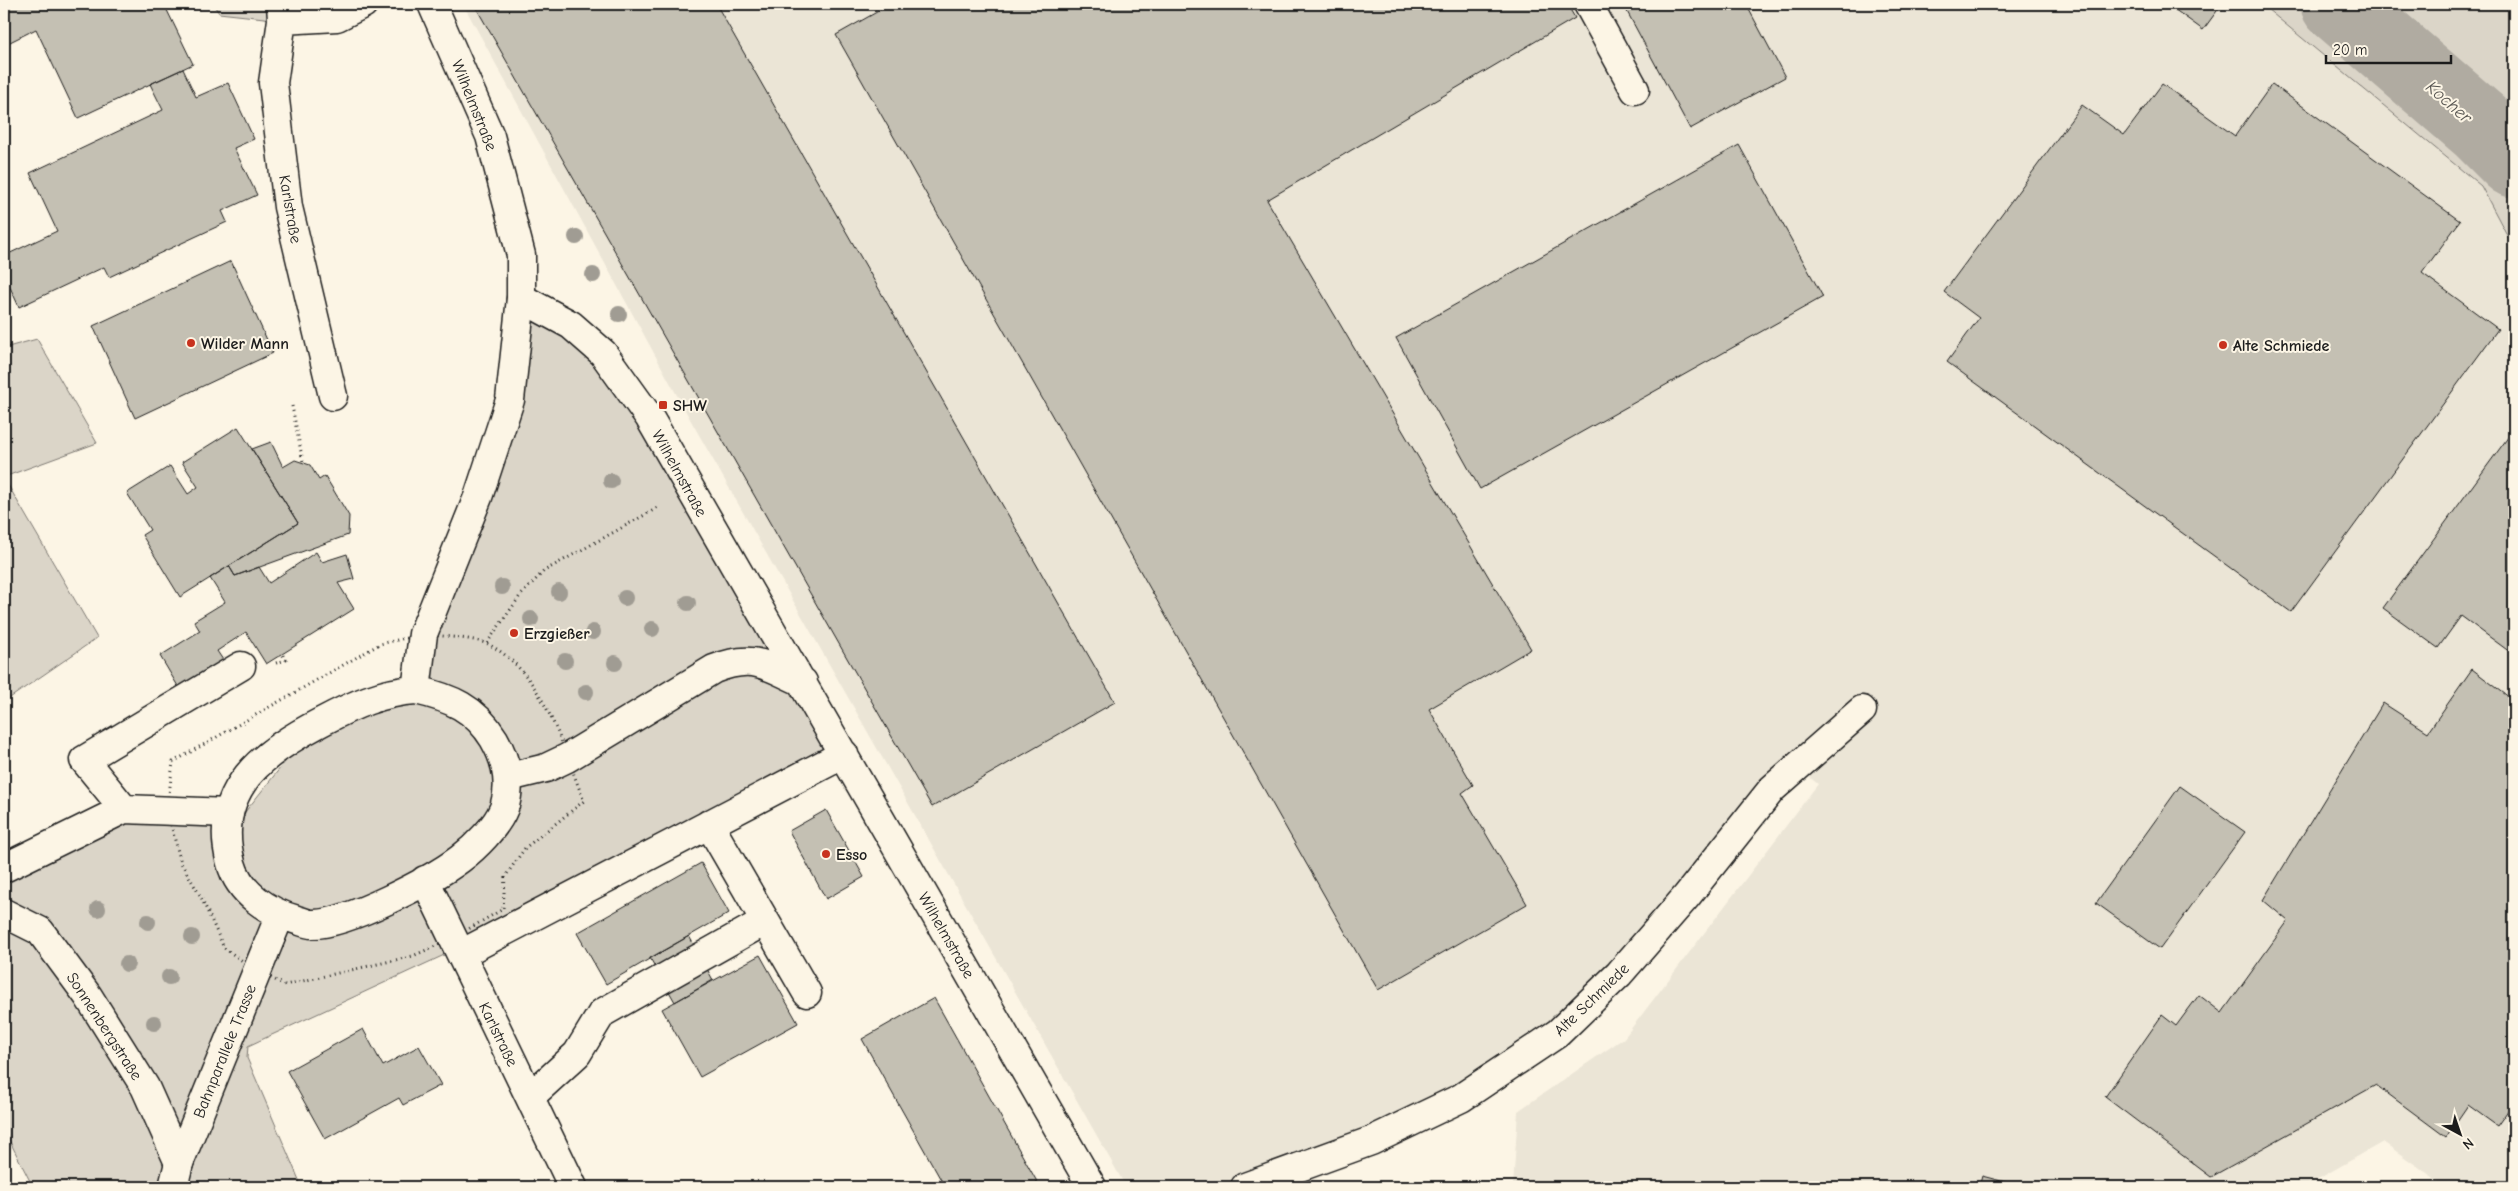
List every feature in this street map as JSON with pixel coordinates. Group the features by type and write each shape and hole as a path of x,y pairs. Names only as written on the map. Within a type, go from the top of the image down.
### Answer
{"street":[{"path":"281,12 337,17 363,4"},
{"name":"Wilhelmstraße","path":"416,690 423,634 478,497 510,400 521,298 521,255 490,136 432,4"},
{"path":"1588,4 1635,90"},
{"name":"Karlstraße","path":"281,12 273,83 288,207 333,396"},
{"name":"Wilhelmstraße","path":"521,298 571,325 603,353 649,417 689,490 803,682 1092,1187"},
{"path":"509,777 546,768 567,758 714,669 732,662 753,660 803,682"},
{"path":"124,809 84,760 241,666"},
{"path":"416,690 457,702 484,723 500,749 509,777 504,808 487,832 461,858 425,880 360,913 312,924 280,915 252,898 234,873 226,844 229,813 249,774 264,756 353,706 394,691 416,690"},
{"name":"Alte Schmiede","path":"1245,1187 1371,1141 1461,1098 1558,1033 1619,974 1686,897 1772,789 1862,710"},
{"path":"457,946 709,824 844,754"},
{"path":"4,868 124,809 229,813"},
{"path":"709,824 807,993"},
{"name":"Karlstraße","path":"425,880 573,1187"},
{"name":"Sonnenbergstraße","path":"4,913 40,931 88,996 146,1087 176,1175"},
{"name":"Bahnparallele Trasse","path":"176,1175 280,915"},
{"path":"530,1097 577,1054 602,1013 765,921"}],"path":[{"path":"292,406 303,462"},
{"path":"487,643 520,596 544,571 689,490"},
{"path":"423,634 487,643 522,670 551,718 584,800 524,848 505,877 503,909 457,946 285,985 257,971 224,948 182,863 167,810 173,762 380,644 423,634"}],"shaded area":[{"path":"213,4 358,4 282,20 219,13"},
{"path":"463,4 2261,4 2481,186 2514,248 2514,1187 2447,1187 2383,1142 2304,1187 1513,1187 1518,1111 1624,1038 1818,784 1788,760 1616,965 1552,1029 1454,1092 1363,1137 1212,1187 1126,1187 690,419"},
{"path":"2261,4 2501,4 2514,14 2514,248 2481,186"},
{"path":"528,312 568,332 622,393 835,751 468,944 248,1046 247,1058 302,1187 33,1187 4,1130 4,882 125,816 237,822 289,757 359,707 402,698"},
{"path":"37,339 97,443 4,477 4,348"},
{"path":"4,478 97,638 4,702"}],"building":[{"path":"4,4 164,4 193,64 78,118 36,29 4,45"},
{"path":"474,4 716,4 1115,702 932,807"},
{"path":"891,4 1567,4 1575,18 1267,200 1531,649 1429,709 1473,785 1462,793 1527,904 1378,990 836,35"},
{"path":"1623,4 1746,4 1785,77 1690,129"},
{"path":"2167,4 2222,4 2203,30"},
{"path":"183,69 196,97 228,83 254,139 234,148 257,195 222,211 227,222 109,277 104,267 19,307 4,274 4,256 57,231 30,173 163,110 150,84"},
{"name":"Alte Schmiede","path":"2162,84 2235,136 2272,84 2460,221 2422,273 2498,329 2291,612 1947,362 1979,318 1944,292 2082,105 2124,135"},
{"path":"1739,145 1823,297 1480,489 1396,338"},
{"path":"231,261 273,353 135,418 93,326"},
{"path":"238,427 298,523 180,597 142,535 150,530 127,493 170,466 188,494 198,487 182,462"},
{"path":"2509,436 2514,439 2514,655 2461,616 2438,648 2383,608"},
{"path":"271,442 283,467 295,460 310,465 319,480 325,476 349,516 348,535 235,576 229,566 298,523 252,449"},
{"path":"316,552 322,562 347,554 354,579 338,583 354,609 266,664 246,632 217,651 227,666 182,693 160,656 200,631 194,621 225,602 210,578 229,566 235,576 259,567 269,583"},
{"path":"2472,669 2514,701 2514,1102 2497,1126 2468,1105 2446,1137 2376,1085 2211,1177 2105,1097 2162,1015 2176,1026 2199,995 2222,1013 2288,921 2263,900 2383,703 2428,732"},
{"path":"2180,786 2245,832 2160,949 2096,903"},
{"name":"Esso","path":"826,810 864,877 826,899 789,831"},
{"path":"701,863 729,913 606,984 577,933"},
{"path":"689,936 713,980 675,1002 650,958"},
{"path":"760,955 798,1023 700,1077 662,1009"},
{"path":"934,998 1040,1187 945,1187 862,1039"},
{"path":"363,1029 383,1066 419,1046 441,1085 403,1105 399,1098 325,1139 287,1071"},
{"path":"1982,1176 2024,1187 1979,1187"}],"waterway":[{"name":"Kocher","path":"2338,4 2481,127 2514,160"}],"place":[{"name":"Wilder Mann","path":"191,343"},
{"name":"Alte Schmiede","path":"2223,345"},
{"name":"SHW","path":"663,405"},
{"name":"Erzgießer","path":"514,633"},
{"name":"Esso","path":"826,854"}]}
